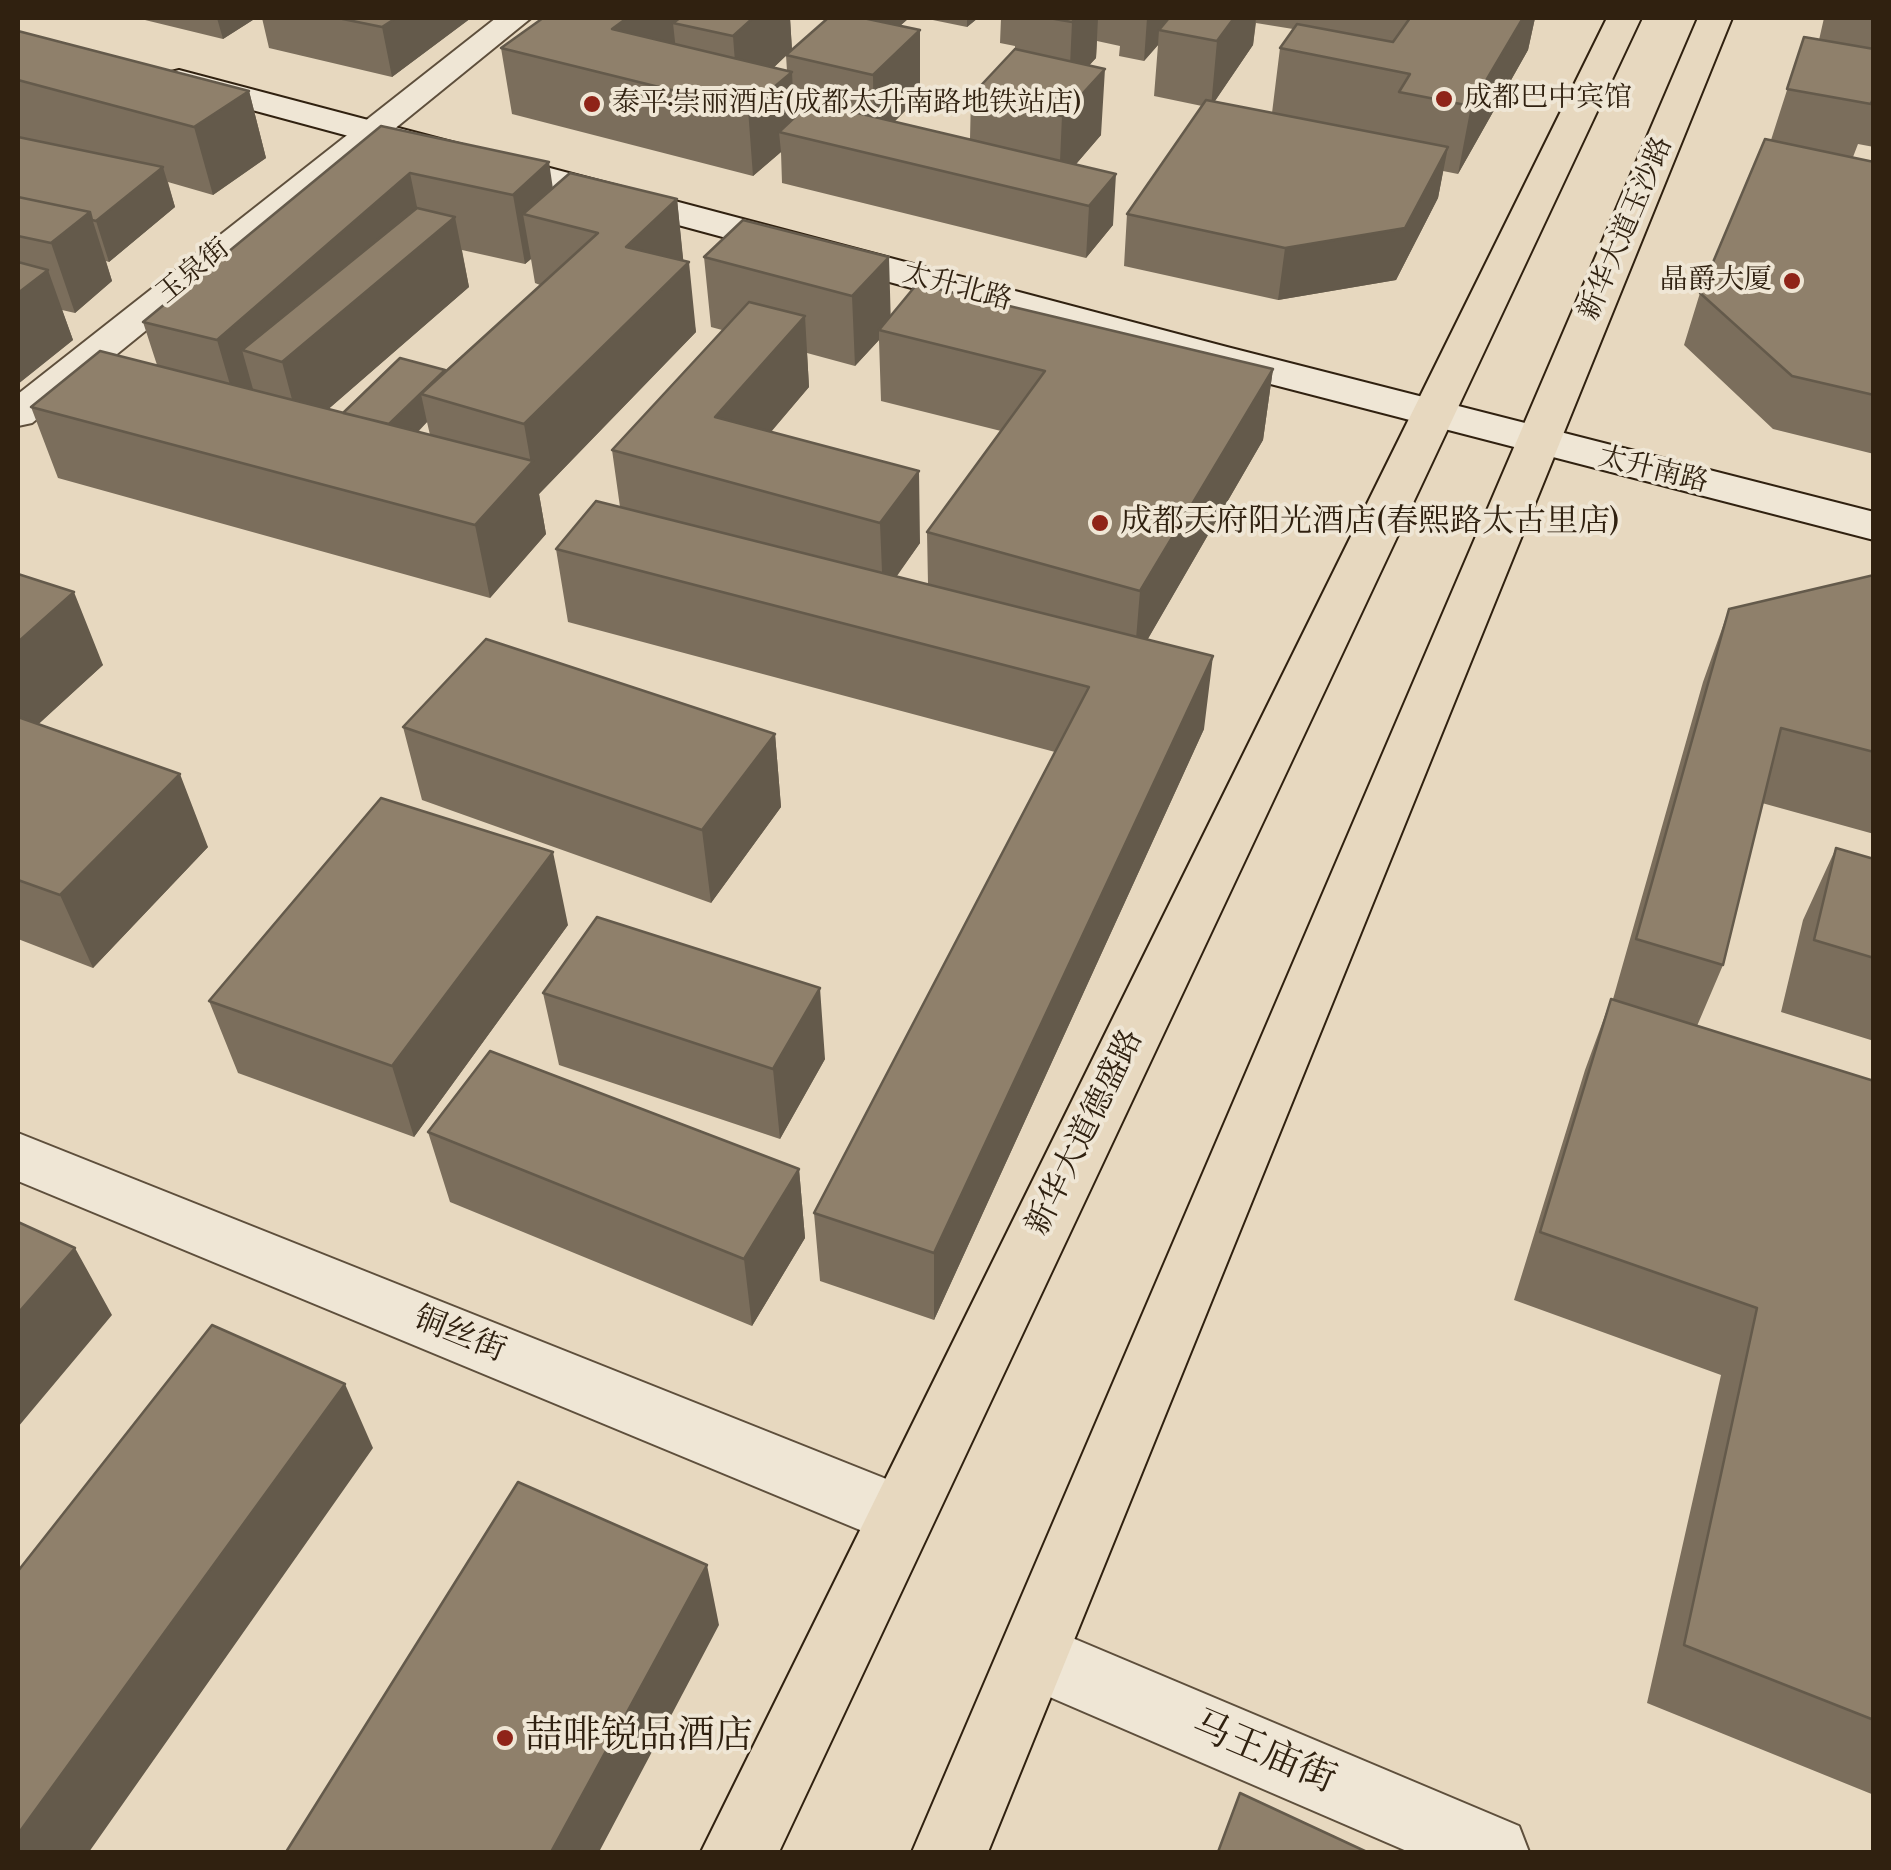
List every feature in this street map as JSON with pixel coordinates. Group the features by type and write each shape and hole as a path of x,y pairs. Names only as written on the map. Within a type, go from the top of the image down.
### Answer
{"main road":[{"path":"1433,414 1624,18"},
{"name":"新华大道玉沙路","path":"1538,441 1715,18"},
{"name":"太升北路","path":"148,72 1433,414"},
{"name":"太升南路","path":"1433,414 1874,526"},
{"name":"新华大道德盛路","path":"740,1852 1433,414"},
{"path":"950,1852 1538,441"}],"street":[{"name":"玉泉街","path":"18,414 514,18"},
{"name":"铜丝街","path":"18,1156 901,1516"},
{"name":"马王庙街","path":"1032,1655 1494,1852"}],"building":[{"path":"338,18 396,18 382,27"},
{"path":"543,18 627,18 612,29 792,72 748,109 501,48"},
{"path":"680,18 753,18 733,36 673,23"},
{"path":"828,18 863,18 920,30 873,75 786,55"},
{"path":"1169,18 1234,18 1217,41 1159,30"},
{"path":"1410,18 1523,18 1471,106 1399,92 1410,74 1280,48 1297,24 1393,42"},
{"path":"18,31 249,91 194,127 18,80"},
{"path":"1804,37 1874,49 1871,104 1787,89"},
{"path":"1015,49 1105,69 1062,116 971,96"},
{"path":"1206,100 1448,147 1405,228 1285,248 1127,214"},
{"path":"811,102 1116,174 1089,206 779,132"},
{"path":"381,126 549,162 513,195 410,173 217,340 143,322"},
{"path":"18,137 163,167 96,221 90,212 18,197"},
{"name":"晶爵大厦","path":"1765,139 1874,162 1874,395 1792,376 1700,293"},
{"path":"570,173 677,199 626,247 689,262 524,424 421,394 598,233 523,214"},
{"path":"18,197 90,212 51,243 18,236"},
{"path":"417,208 455,217 282,362 242,350"},
{"path":"743,220 889,257 852,296 704,257"},
{"path":"18,262 48,270 18,293"},
{"path":"917,284 1273,369 1140,591 927,532 1045,371 879,330"},
{"path":"749,302 805,316 715,417 919,471 880,523 612,450"},
{"path":"100,351 533,461 475,525 31,407"},
{"path":"400,358 445,370 389,424 343,413"},
{"path":"596,501 1213,656 934,1253 814,1213 1089,687 556,549"},
{"path":"18,574 74,592 18,642"},
{"path":"1874,575 1874,752 1781,728 1723,965 1636,939 1729,609"},
{"path":"486,639 775,734 702,830 403,727"},
{"path":"18,717 180,774 60,895 18,880"},
{"path":"381,798 553,852 392,1066 209,1001"},
{"path":"1836,848 1874,859 1874,958 1814,940"},
{"path":"597,917 820,988 773,1069 543,993"},
{"path":"1611,999 1874,1081 1874,1720 1684,1645 1757,1308 1540,1232"},
{"path":"490,1051 799,1169 744,1259 428,1132"},
{"path":"18,1222 75,1248 18,1313"},
{"path":"212,1325 345,1384 18,1834 18,1571"},
{"path":"518,1482 707,1565 551,1852 286,1852"},
{"path":"1240,1793 1367,1852 1218,1852"}],"place":[{"name":"成都巴中宾馆","path":"1444,99"},
{"name":"泰平·崇丽酒店(成都太升南路地铁站店)","path":"592,104"},
{"name":"晶爵大厦","path":"1792,281"},
{"name":"成都天府阳光酒店(春熙路太古里店)","path":"1100,523"},
{"name":"喆啡锐品酒店","path":"505,1738"}]}
